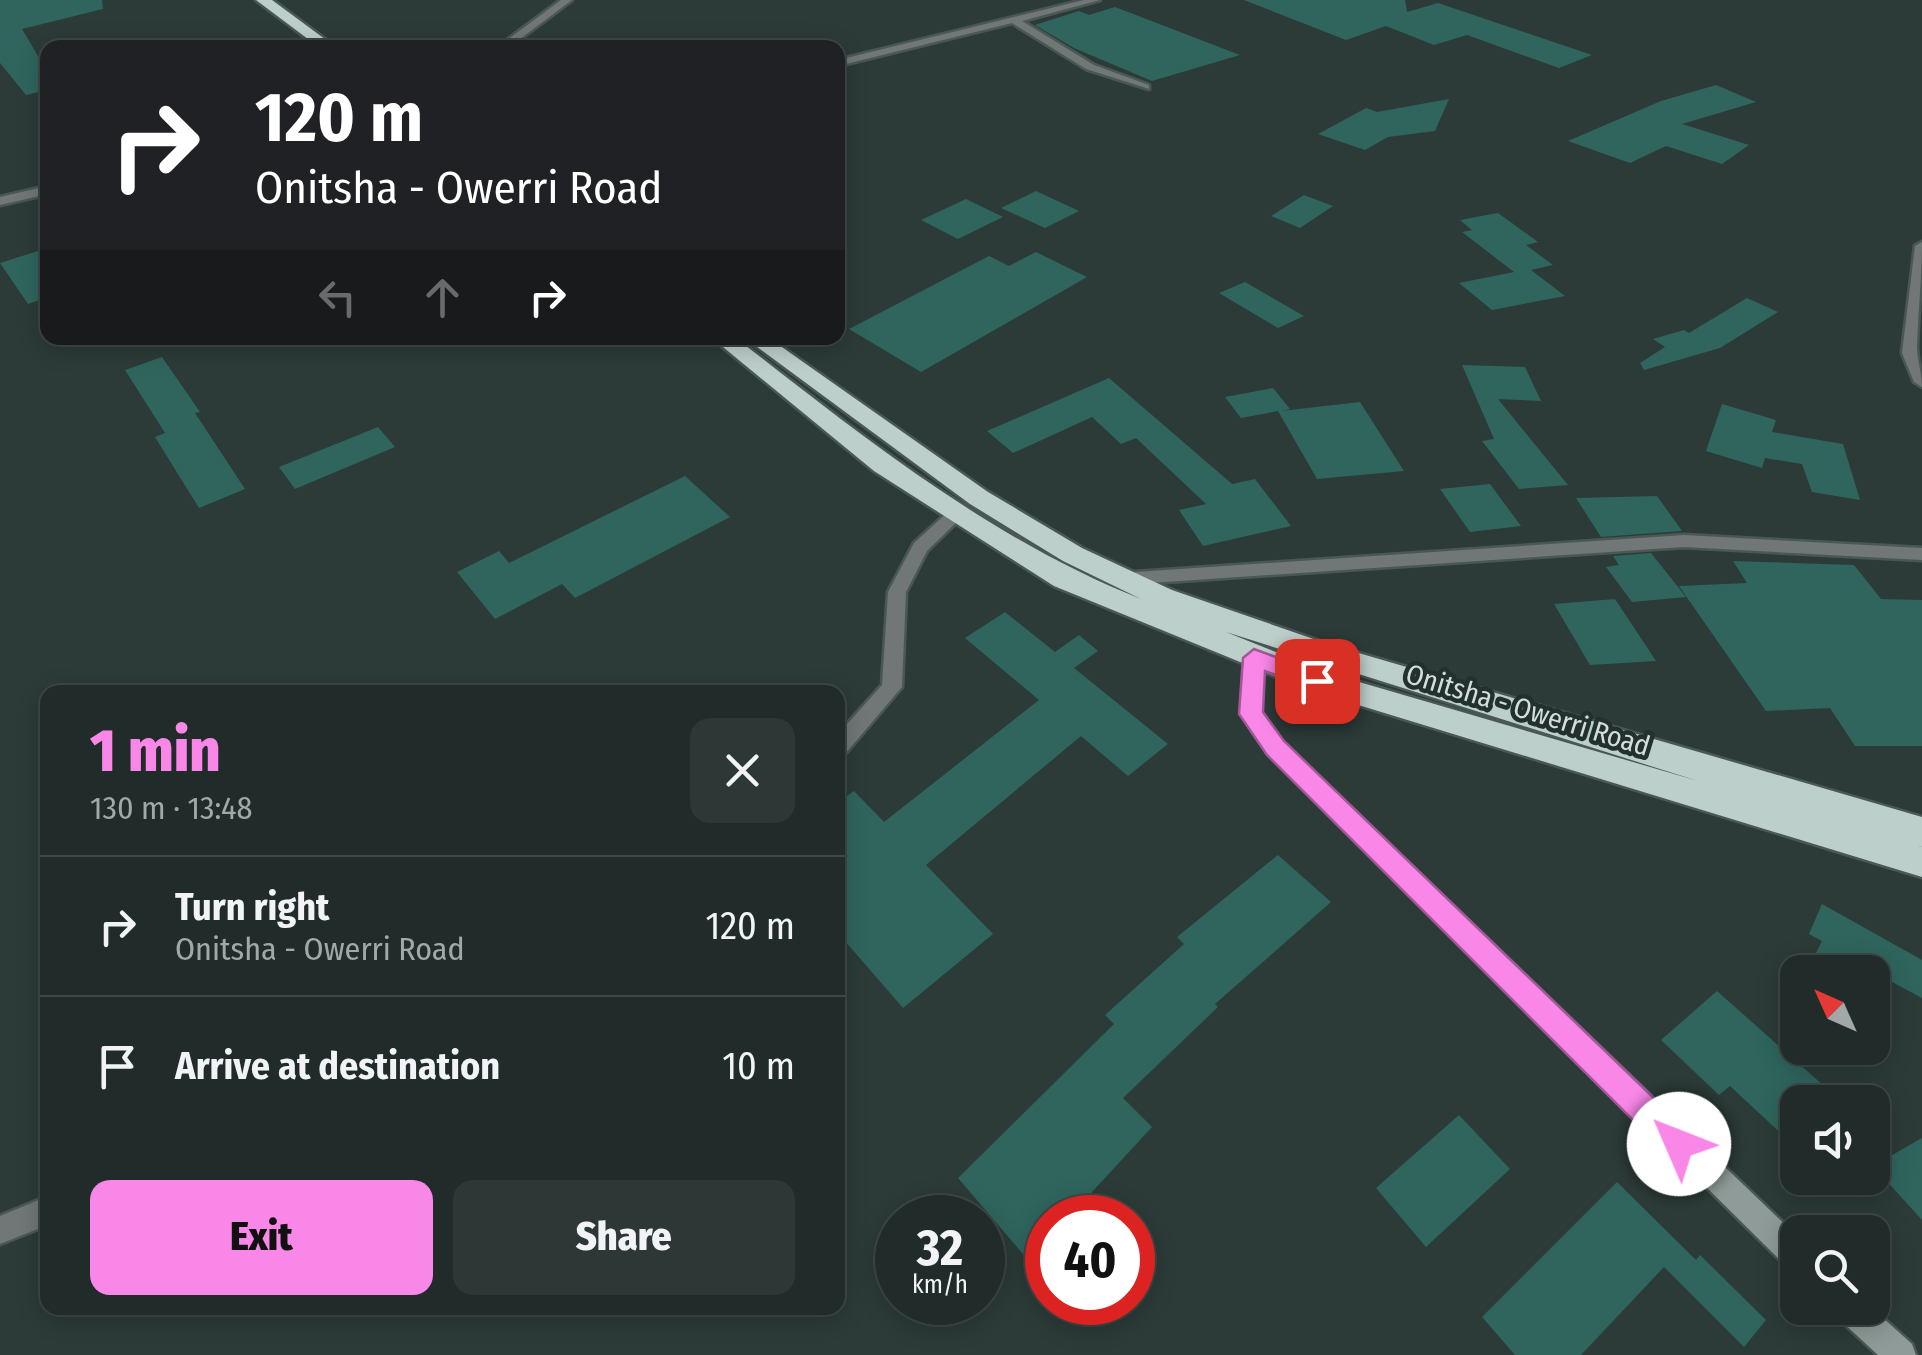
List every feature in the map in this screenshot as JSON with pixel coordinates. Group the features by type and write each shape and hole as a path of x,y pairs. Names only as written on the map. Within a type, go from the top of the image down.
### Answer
{"highway":[{"path":"263,0 333,40"},
{"path":"290,0 334,40"},
{"name":"Onitsha - Owerri Road","path":"732,345 883,465 1064,580 1317,681 1922,862"},
{"name":"Onitsha - Owerri Road","path":"766,345 949,479 1032,532 1121,579 1334,658 1595,739 1922,832"}],"street":[{"path":"512,40 567,0"},
{"path":"845,61 1095,0"},
{"path":"1014,20 1090,67 1144,87"},
{"path":"0,201 40,192"},
{"path":"1922,246 1909,354 1922,382"},
{"path":"845,740 892,688 897,592 920,547 956,514"},
{"path":"1121,579 1684,541 1922,554"},
{"path":"1254,658 1251,714 1275,748 1780,1240"},
{"path":"0,1230 40,1213"},
{"path":"1868,1325 1900,1355"}],"building":[{"path":"0,0 102,0 103,9 22,29 40,59 40,92 26,95 0,63"},
{"path":"1244,0 1405,0 1407,12 1438,3 1592,55 1559,68 1467,35 1434,45 1386,26 1346,40"},
{"path":"1115,7 1240,55 1152,81 1074,48 1035,25 1079,11 1089,15"},
{"path":"1716,85 1756,102 1682,124 1749,145 1722,164 1666,146 1630,163 1568,141 1661,101"},
{"path":"1449,99 1435,131 1388,137 1365,150 1318,134 1366,108 1377,112"},
{"path":"1036,191 1079,211 1045,228 1001,208"},
{"path":"1304,195 1333,206 1300,228 1271,216"},
{"path":"966,199 1003,217 958,239 921,220"},
{"path":"1498,213 1538,242 1526,245 1553,265 1531,270 1565,296 1492,310 1459,283 1514,272 1462,232 1472,230 1460,220"},
{"path":"38,251 40,300 28,304 0,263"},
{"path":"1036,252 1087,277 921,372 849,329 989,256 1009,266"},
{"path":"1245,282 1304,316 1278,328 1219,293"},
{"path":"1747,298 1778,312 1720,348 1644,370 1640,363 1665,347 1653,339 1684,330 1689,333"},
{"path":"162,357 245,489 199,508 155,437 165,433 125,370"},
{"path":"1462,365 1525,367 1541,401 1498,399 1568,485 1519,489 1482,441 1494,439"},
{"path":"1109,378 1232,484 1255,479 1291,526 1203,546 1179,510 1206,504 1136,438 1121,444 1092,417 1013,453 987,431"},
{"path":"1273,388 1290,409 1281,411 1360,402 1404,471 1317,479 1278,411 1241,418 1225,397"},
{"path":"1722,404 1776,420 1772,432 1843,444 1860,500 1812,492 1802,464 1765,458 1762,468 1706,451"},
{"path":"378,427 395,447 295,489 279,467"},
{"path":"685,476 730,517 575,598 562,584 495,619 457,572 499,551 509,563"},
{"path":"1490,484 1521,526 1470,532 1440,489"},
{"path":"1657,496 1682,531 1601,537 1576,498"},
{"path":"1651,553 1686,597 1632,602 1606,567 1619,565 1613,556"},
{"path":"1733,561 1854,565 1881,599 1922,600 1922,746 1855,746 1830,708 1766,711 1679,586 1747,583"},
{"path":"1615,599 1656,661 1590,665 1554,604"},
{"path":"1005,612 1055,652 1079,635 1098,651 1074,668 1168,744 1128,776 1081,736 926,865 993,934 903,1008 845,941 845,797 854,791 884,822 1039,700 965,638"},
{"path":"1278,855 1331,902 1215,1004 1218,1007 1123,1098 1152,1127 1089,1195 1025,1195 1025,1256 1005,1233 1005,1195 973,1195 958,1178 1114,1024 1105,1015 1184,944 1177,937"},
{"path":"1822,904 1922,960 1922,998 1892,982 1890,986 1890,955 1815,955 1822,941 1809,934"},
{"path":"1717,991 1780,1047 1780,1065 1800,1065 1823,1085 1780,1085 1780,1132 1730,1086 1719,1095 1661,1040"},
{"path":"1459,1115 1510,1169 1426,1247 1376,1188"},
{"path":"1922,1138 1922,1220 1890,1185 1890,1156"},
{"path":"1617,1182 1696,1260 1700,1255 1766,1320 1744,1347 1664,1267 1581,1355 1515,1355 1482,1317"}],"route":[{"path":"1317,681 1254,658 1251,714 1275,748 1679,1144"}]}
